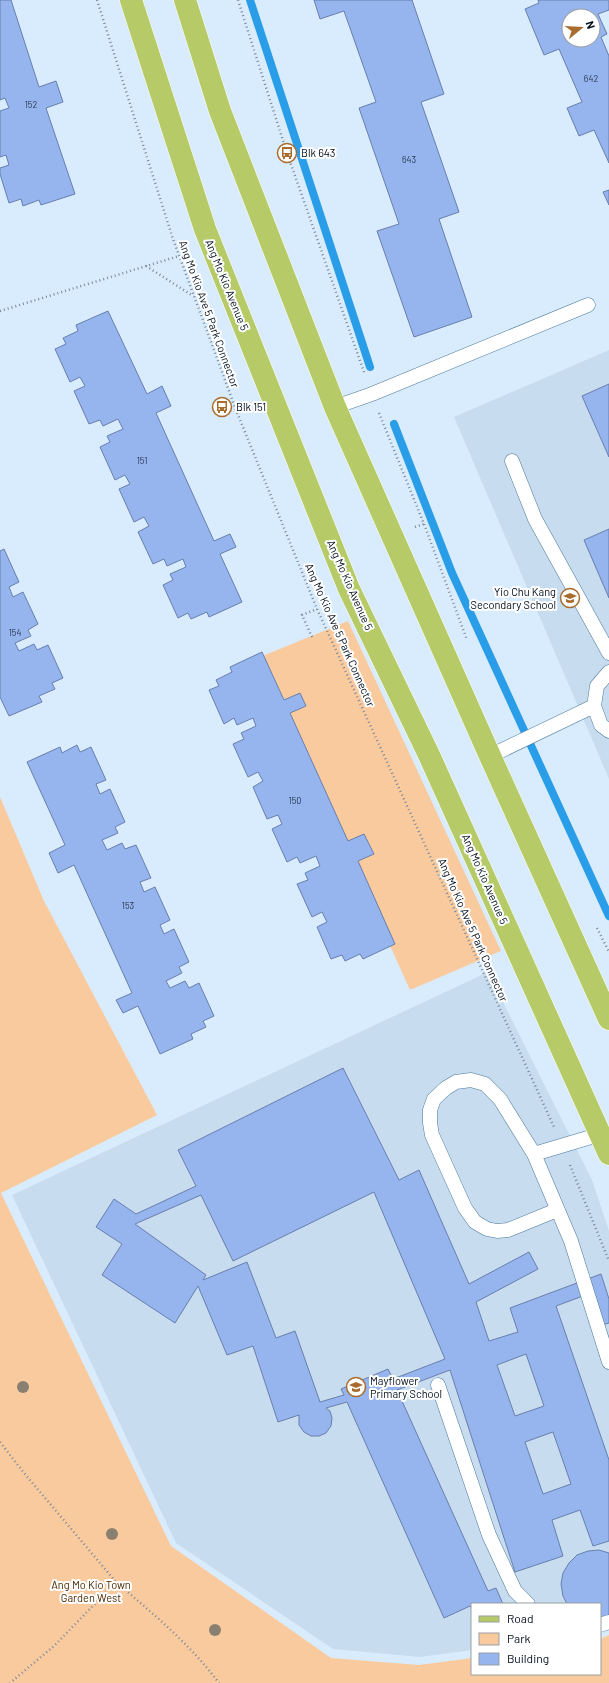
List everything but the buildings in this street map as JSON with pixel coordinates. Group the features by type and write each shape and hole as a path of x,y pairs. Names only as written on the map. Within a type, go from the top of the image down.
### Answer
{"main road":[{"name":"Ang Mo Kio Avenue 5","path":"131,0 205,229 350,589 432,763 605,1144"},
{"path":"186,0 220,112 335,407 609,1019"}],"lane":[{"path":"335,407 372,394 588,306"},
{"path":"512,461 535,519 609,653"},
{"path":"609,672 597,686 594,706 601,725 609,731"},
{"path":"490,756 594,706"},
{"path":"557,1210 508,1230 497,1231 487,1229 475,1222 466,1208 432,1135 430,1110 434,1099 446,1088 456,1082 471,1080 485,1084 500,1099 534,1154 571,1241 609,1362"},
{"path":"534,1154 563,1145 605,1144"},
{"path":"438,1385 489,1534 515,1591 527,1603"}],"path":[{"name":"Ang Mo Kio Ave 5 Park Connector","path":"97,0 179,256 236,410 317,609 563,1145 609,1261"},
{"path":"238,0 286,152 372,394 424,524 469,644"},
{"path":"0,311 179,256"},
{"path":"146,266 194,296"},
{"path":"312,637 302,615 317,609"},
{"path":"595,924 609,952"},
{"path":"0,1442 24,1473 116,1582 162,1622 208,1669 219,1683"},
{"path":"10,1683 54,1646 116,1582"}],"shaded area":[{"name":"Yio Chu Kang Secondary School","path":"609,350 609,779 454,417"},
{"name":"Mayflower Primary School","path":"488,972 592,1180 609,1231 609,1626 601,1603 471,1603 471,1650 420,1657 333,1649 176,1543 12,1195"}],"green space":[{"path":"348,621 501,951 410,990 260,657"},
{"name":"Ang Mo Kio Town Garden West","path":"0,797 44,901 157,1115 1,1193 171,1546 331,1658 419,1665 471,1658 471,1675 601,1675 601,1639 609,1635 609,1683 0,1683"}],"waterway":[{"path":"250,0 370,367"},
{"path":"394,424 452,573 609,916"}],"place":[{"name":"Blk 643","path":"287,153"},
{"name":"Blk 151","path":"222,407"},
{"name":"Yio Chu Kang Secondary School","path":"570,598"},
{"name":"Mayflower Primary School","path":"356,1387"}]}
